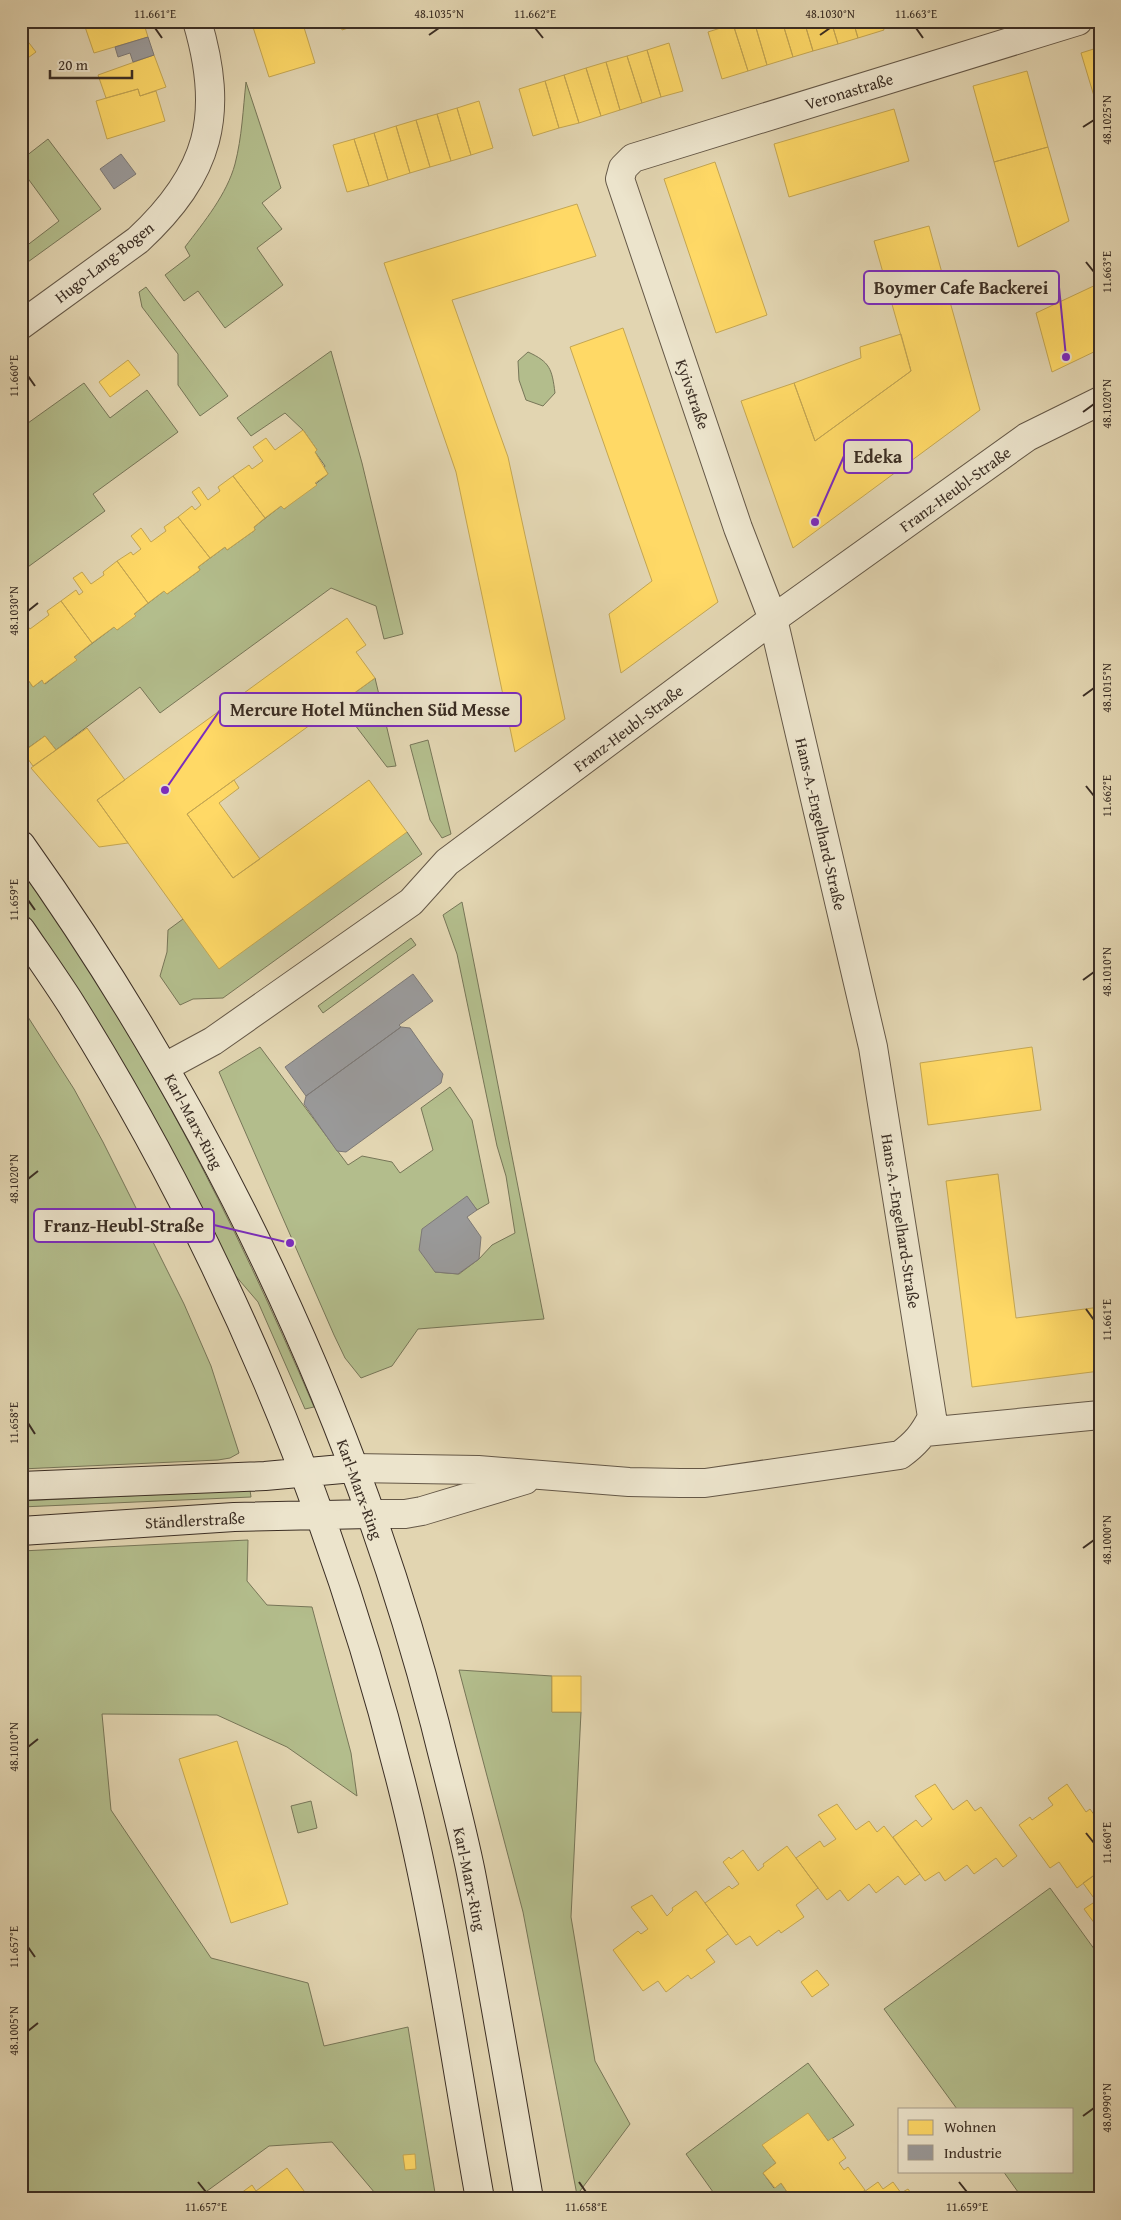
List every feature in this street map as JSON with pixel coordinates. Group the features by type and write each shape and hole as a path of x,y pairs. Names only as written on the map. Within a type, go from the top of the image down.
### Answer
{"street":[{"name":"Hugo-Lang-Bogen","path":"21,325 138,240 153,226 186,185 200,161 206,141 212,98 210,71 197,21"},
{"name":"Veronastraße","path":"623,168 633,158 1078,21"},
{"name":"Kyivstraße","path":"623,168 620,179 738,528 773,619"},
{"name":"Franz-Heubl-Straße","path":"165,1067 213,1041 411,902 447,862 773,619 1027,437 1100,401"},
{"name":"Hans-A.-Engelhard-Straße","path":"773,619 873,1047 932,1417 925,1432"},
{"name":"Karl-Marx-Ring","path":"21,845 104,966 165,1067 219,1166 262,1254 328,1403 353,1468 390,1570 434,1721 470,1870 529,2199"},
{"path":"21,930 70,1003 122,1091 196,1229 230,1296 304,1473 344,1584 402,1784 436,1947 480,2199"},
{"path":"21,1486 304,1473 353,1468 478,1470 629,1482 705,1483 900,1455 914,1445 925,1432 1100,1415"},
{"path":"370,1514 405,1514 536,1476"},
{"name":"Ständlerstraße","path":"21,1531 234,1517 370,1514"}],"green space":[{"path":"246,82 281,188 262,203 282,229 257,248 283,285 225,328 198,291 184,301 165,275 190,256 185,247 221,197 231,175 239,144"},
{"path":"48,139 101,209 21,267 21,250 59,221 21,169 21,160"},
{"path":"146,287 228,396 200,416 178,385 178,354 142,307 139,292"},
{"path":"331,351 362,463 403,634 384,639 376,606 331,588 160,713 140,687 56,750 45,736 21,753 21,676 26,683 29,681 33,687 42,680 45,684 76,660 74,657 114,627 117,630 164,591 167,594 200,570 198,567 225,547 227,550 255,530 254,527 281,506 284,509 328,474 315,452 317,450 303,430 285,413 251,436 237,418"},
{"path":"528,352 541,359 549,367 553,378 555,393 543,406 526,400 519,380 518,361"},
{"path":"84,383 110,418 147,390 178,432 93,494 105,511 21,572 21,428"},
{"path":"375,678 396,766 387,767 339,704"},
{"path":"428,740 451,834 442,838 430,820 410,745"},
{"path":"407,832 422,854 223,998 193,999 180,1005 160,976 167,952 168,930 183,919"},
{"path":"21,870 65,933 106,998 182,1131 251,1267 314,1407 305,1409 258,1302 234,1274 167,1144 114,1050 21,905"},
{"path":"462,902 544,1319 418,1329 392,1366 361,1378 345,1358 334,1335 219,1072 260,1047 348,1165 362,1156 392,1162 400,1173 433,1150 421,1108 450,1087 472,1120 489,1203 477,1210 467,1197 435,1272 459,1274 479,1259 492,1245 515,1233 506,1176 497,1146 457,954 443,915"},
{"path":"411,938 416,945 323,1013 318,1006"},
{"path":"21,1006 74,1089 103,1142 184,1304 211,1366 239,1453 230,1458 21,1469"},
{"path":"250,1490 251,1497 21,1507 21,1501"},
{"path":"248,1540 247,1581 267,1605 312,1607 351,1753 357,1796 287,1747 217,1715 102,1714 111,1810 211,1958 308,1983 324,2046 408,2027 436,2199 380,2199 332,2142 269,2146 196,2199 37,2199 33,2194 21,2198 21,1551"},
{"path":"459,1670 552,1676 552,1712 581,1712 571,1917 595,2061 630,2124 577,2195 523,1912"},
{"path":"311,1801 317,1828 298,1833 291,1806"},
{"path":"1050,1888 1100,1957 1100,2199 1023,2199 1004,2172 1074,2172 1074,2108 956,2108 884,2009"},
{"path":"808,2063 854,2125 828,2141 808,2114 763,2146 776,2163 763,2173 774,2188 781,2183 792,2199 718,2199 686,2154"}],"building: Wohnen":[{"path":"83,21 143,21 148,37 94,53"},
{"path":"251,21 302,21 315,63 269,77"},
{"path":"340,21 370,21 342,30"},
{"path":"742,21 754,21 767,65 748,71 733,24"},
{"path":"754,21 782,21 793,57 767,65"},
{"path":"782,21 804,21 813,51 793,57"},
{"path":"804,21 831,21 838,44 813,51"},
{"path":"831,21 853,21 858,38 838,44"},
{"path":"853,21 881,21 884,30 858,38"},
{"path":"733,24 748,71 722,79 708,32"},
{"path":"26,39 36,52 25,60 21,55 21,43"},
{"path":"669,43 683,91 661,97 647,50"},
{"path":"1100,47 1100,105 1097,106 1081,53"},
{"path":"647,50 661,97 642,103 627,56"},
{"path":"154,55 166,87 140,96 138,89 106,98 98,75"},
{"path":"627,56 642,103 620,110 606,62"},
{"path":"606,62 620,110 601,116 586,68"},
{"path":"586,68 601,116 579,123 564,75"},
{"path":"1027,71 1048,147 994,162 973,86"},
{"path":"564,75 579,123 559,128 545,81"},
{"path":"545,81 559,128 533,136 519,89"},
{"path":"138,89 140,96 156,91 165,121 107,139 96,101"},
{"path":"479,101 493,148 471,155 457,108"},
{"path":"457,108 471,155 451,161 437,114"},
{"path":"894,109 909,161 789,197 774,144"},
{"path":"437,114 451,161 430,167 416,120"},
{"path":"416,120 430,167 410,173 396,126"},
{"path":"396,126 410,173 388,180 374,133"},
{"path":"374,133 388,180 369,186 354,139"},
{"path":"354,139 369,186 347,192 333,145"},
{"path":"1048,147 1069,221 1018,247 994,162"},
{"path":"715,162 767,315 716,333 664,179"},
{"path":"577,204 596,256 452,300 508,457 565,719 515,752 456,472 384,263"},
{"path":"929,226 980,410 793,548 741,401 794,383 815,441 911,371 874,241"},
{"path":"1100,283 1100,349 1052,372 1036,313"},
{"path":"623,328 718,602 621,673 609,614 652,581 570,347"},
{"path":"901,334 911,371 815,441 794,383 861,358 860,347"},
{"path":"128,360 140,375 110,397 99,382"},
{"path":"303,430 317,450 315,452 328,474 315,483 317,485 284,509 281,506 265,518 233,476 249,465 252,469 263,461 253,447 266,438 275,450"},
{"path":"233,476 265,518 254,527 255,530 227,550 225,547 210,558 178,517 192,506 195,510 201,505 192,492 199,487 208,500 220,491 218,487"},
{"path":"178,517 210,558 198,567 200,570 167,594 164,591 148,603 117,561 131,552 133,555 141,549 131,536 141,528 151,542 166,531 164,527"},
{"path":"117,561 148,603 134,614 136,616 117,630 114,627 92,643 61,601 76,590 79,595 83,592 73,578 82,572 91,584 104,575 103,572"},
{"path":"61,601 92,643 74,657 77,660 44,684 42,680 33,687 29,681 26,683 21,676 21,618 30,629 49,615 47,611"},
{"path":"347,618 366,645 356,652 375,678 187,814 233,878 369,780 407,832 219,969 97,800"},
{"path":"87,728 125,780 97,800 128,843 99,847 31,768"},
{"path":"45,736 56,750 33,766 23,752"},
{"path":"234,780 239,788 219,803 260,859 233,878 187,814"},
{"path":"1032,1047 1041,1110 928,1125 920,1063"},
{"path":"998,1174 1016,1318 1100,1307 1100,1371 972,1387 946,1181"},
{"path":"552,1676 581,1676 581,1712 552,1712"},
{"path":"237,1741 288,1904 231,1923 179,1759"},
{"path":"935,1784 953,1810 967,1800 975,1811 981,1807 1017,1856 1003,1867 996,1858 974,1874 967,1865 945,1881 939,1872 925,1881 893,1837 916,1820 922,1827 932,1819 915,1796"},
{"path":"1067,1784 1086,1812 1090,1809 1100,1823 1100,1871 1077,1888 1059,1862 1050,1868 1019,1825 1030,1817 1032,1820 1053,1805 1048,1798"},
{"path":"837,1804 856,1830 869,1821 877,1832 884,1826 920,1874 905,1885 898,1876 876,1893 869,1884 848,1901 840,1890 827,1900 796,1858 820,1841 824,1847 836,1839 818,1815"},
{"path":"787,1846 818,1888 796,1905 804,1917 781,1933 779,1930 757,1946 750,1936 736,1945 705,1903 729,1886 732,1889 739,1884 723,1862 729,1857 731,1859 743,1850 758,1871 764,1866 763,1864"},
{"path":"1100,1871 1100,1920 1095,1924 1084,1909 1096,1901 1083,1883"},
{"path":"696,1891 728,1934 706,1950 715,1962 691,1979 688,1975 666,1992 658,1981 643,1991 613,1950 638,1931 641,1934 648,1929 631,1907 652,1895 667,1916 673,1910 672,1908"},
{"path":"817,1970 829,1985 812,1997 801,1982"},
{"path":"808,2113 828,2141 832,2138 846,2158 839,2163 844,2170 848,2167 865,2190 854,2199 792,2199 781,2183 775,2188 763,2173 776,2163 762,2145"},
{"path":"415,2154 416,2169 405,2170 403,2155"},
{"path":"287,2168 310,2199 233,2199 252,2185 256,2191"},
{"path":"878,2182 883,2189 893,2182 901,2193 908,2189 915,2199 854,2199"}],"building: Industrie":[{"path":"148,37 154,55 133,62 130,53 118,57 115,47"},
{"path":"121,154 136,174 114,189 100,169"},
{"path":"413,974 433,1001 399,1025 401,1027 306,1096 285,1067"},
{"path":"401,1027 410,1028 443,1074 441,1083 346,1152 337,1151 304,1104 306,1096"},
{"path":"467,1196 477,1210 467,1217 481,1237 479,1259 458,1274 435,1272 419,1250 422,1229"}],"place":[{"name":"Boymer Cafe Backerei","path":"1066,357"},
{"name":"Edeka","path":"815,522"},
{"name":"Mercure Hotel München Süd Messe","path":"165,790"},
{"name":"Franz-Heubl-Straße","path":"290,1243"}]}
